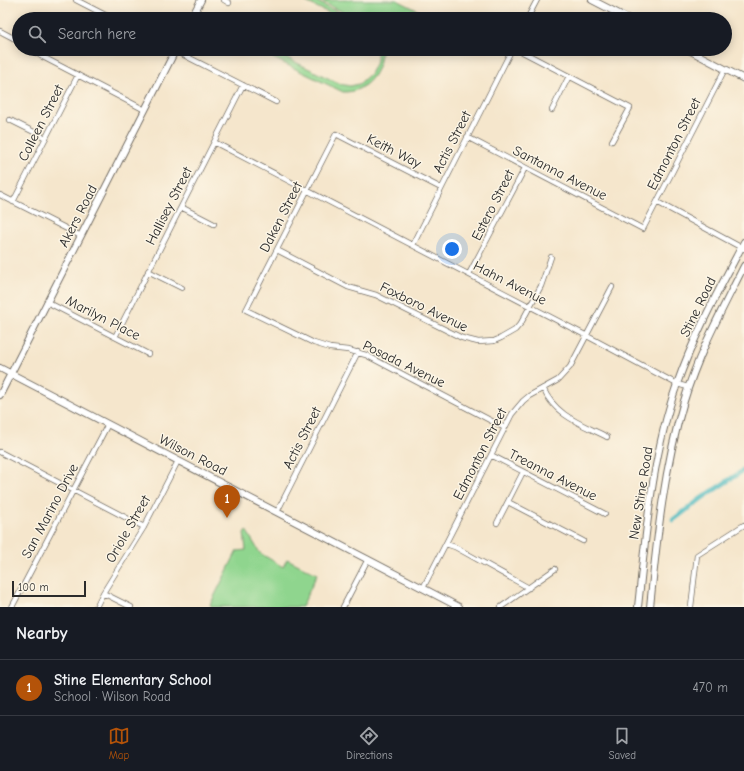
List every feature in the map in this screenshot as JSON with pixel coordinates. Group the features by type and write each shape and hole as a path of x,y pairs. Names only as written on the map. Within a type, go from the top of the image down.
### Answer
{"street":[{"path":"76,0 99,12"},
{"path":"195,12 201,0"},
{"path":"224,0 229,2"},
{"path":"531,12 537,0"},
{"path":"592,0 615,12"},
{"path":"0,30 12,37"},
{"path":"40,56 145,110"},
{"name":"Akers Road","path":"0,395 172,56"},
{"path":"187,56 276,102"},
{"name":"Actis Street","path":"412,245 508,56"},
{"path":"530,56 630,108 612,141"},
{"path":"700,56 744,79"},
{"name":"Edmonton Street","path":"643,229 725,69"},
{"name":"Colleen Street","path":"13,202 78,75"},
{"path":"552,110 569,76"},
{"name":"Hallisey Street","path":"115,336 243,85"},
{"path":"10,120 46,138"},
{"name":"Keith Way","path":"336,134 441,188"},
{"name":"Daken Street","path":"246,310 336,134"},
{"name":"Santanna Avenue","path":"467,138 643,229"},
{"name":"Hahn Avenue","path":"214,142 531,306 677,384 688,388"},
{"name":"Estero Street","path":"469,274 525,168"},
{"path":"0,195 81,236"},
{"path":"657,202 743,246"},
{"path":"181,207 214,224"},
{"name":"Stine Road","path":"677,384 706,316 743,246"},
{"name":"Foxboro Avenue","path":"277,250 348,287 385,298 462,338 470,341 486,342 494,341 509,334 521,323 541,286 551,257"},
{"name":"Stine Road","path":"688,388 712,330 744,266"},
{"path":"148,271 182,288"},
{"name":"Edmonton Street","path":"423,588 512,414 523,401 533,393 558,380 570,367 612,287"},
{"name":"Marilyn Place","path":"47,302 148,354"},
{"name":"Posada Avenue","path":"246,310 314,343 330,348 358,352 505,428"},
{"name":"Actis Street","path":"276,512 358,352"},
{"name":"Wilson Road","path":"0,368 459,607"},
{"name":"New Stine Road","path":"638,607 653,480 662,438 677,384"},
{"path":"543,388 551,403 561,413 607,437"},
{"name":"New Stine Road","path":"650,607 663,494 671,452 688,388"},
{"name":"San Marino Drive","path":"12,607 108,424"},
{"path":"0,452 144,527"},
{"name":"Treanna Avenue","path":"491,455 605,514"},
{"name":"Oriole Street","path":"96,607 103,593 144,527 178,461"},
{"path":"497,523 523,472"},
{"path":"508,502 583,541"},
{"path":"691,607 697,555 744,525"},
{"path":"446,544 455,547 529,588"},
{"path":"343,607 368,560"},
{"path":"501,607 554,569"},
{"path":"103,593 131,607"}],"green space":[{"path":"302,0 314,0 337,12 327,12"},
{"path":"319,0 397,0 421,12 342,12"},
{"path":"271,56 283,56 340,84 350,86 359,84 370,74 377,60 377,56 381,56 375,73 365,85 359,89 343,92"},
{"path":"246,530 260,553 283,567 287,559 317,574 302,607 213,607 210,605 237,551 246,550 244,533"}],"waterway":[{"path":"673,520 702,498 744,470"}],"place":[{"name":"Stine Elementary School","path":"227,518"}]}
